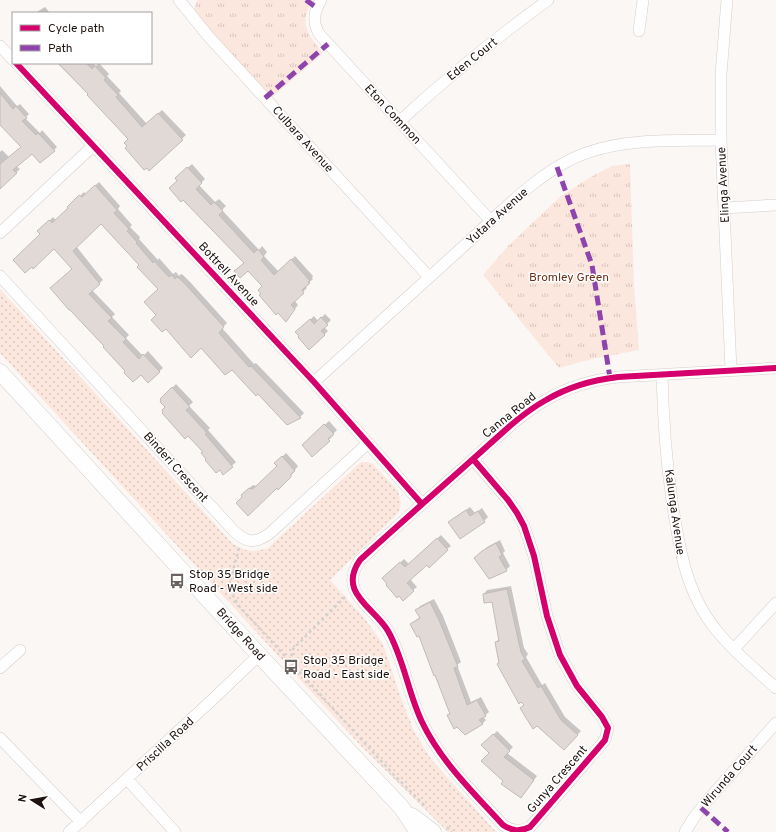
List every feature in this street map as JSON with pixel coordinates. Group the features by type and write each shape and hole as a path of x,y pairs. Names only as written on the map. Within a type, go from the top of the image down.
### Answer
{"main road":[{"name":"Bridge Road","path":"0,372 259,655 401,807 418,832"},
{"name":"Bridge Road","path":"401,807 440,829"}],"street":[{"name":"Eton Common","path":"322,0 315,14 317,30 491,221"},
{"name":"Eden Court","path":"400,121 481,51 548,0"},
{"path":"638,31 643,0"},
{"name":"Elinga Avenue","path":"727,0 721,74 721,140 731,370"},
{"name":"Culbara Avenue","path":"182,1 209,37 429,277"},
{"path":"0,46 12,59"},
{"name":"Bottrell Avenue","path":"17,64 314,382 421,504"},
{"name":"Yutara Avenue","path":"314,382 491,221 544,176 561,165 587,152 610,146 638,143 721,140"},
{"path":"0,233 94,146"},
{"path":"725,208 776,205"},
{"name":"Binderi Crescent","path":"0,276 242,538"},
{"name":"Canna Road","path":"352,575 360,560 421,504 533,408 565,390 599,380 662,374 776,368"},
{"name":"Kalunga Avenue","path":"662,374 667,450 679,547 691,586 698,602 716,631 776,688"},
{"path":"242,538 257,541 269,534 368,443"},
{"name":"Gunya Crescent","path":"352,575 354,588 363,603 387,629 397,650 420,717 438,750 503,825 510,830 517,831 524,830 530,826 605,740 608,728 602,717 577,686 560,655 547,616 534,556 524,526 508,500 473,460"},
{"path":"734,649 776,603"},
{"path":"0,668 20,650"},
{"name":"Priscilla Road","path":"69,832 259,655"},
{"name":"Wirunda Court","path":"685,832 706,801 776,723"},
{"path":"0,738 81,822"},
{"path":"127,779 175,832"}],"path":[{"path":"242,538 232,578 232,594 239,606 430,812"},
{"path":"290,662 293,649 354,588"},
{"path":"440,829 452,832"}],"green space":[{"path":"197,0 313,0 307,12 307,29 315,44 323,53 270,99 198,19 194,10"},
{"name":"Bromley Green","path":"630,164 634,285 639,350 592,359 559,368 483,275 508,246 561,196 589,178 612,166"},
{"path":"0,289 231,542 241,548 249,551 257,551 268,548 361,462 372,463 398,491 401,503 399,512 330,580 365,619 383,644 414,731 431,759 496,832 448,832 361,746 0,353"}],"building":[{"path":"59,64 87,64 92,69 95,66 106,78 104,80 118,95 116,97 142,127 158,113 183,140 149,171 147,168 144,170 125,148 127,146 124,143 128,139 87,95 88,94"},
{"path":"0,93 13,109 16,106 27,118 22,121 36,135 38,133 55,151 40,163 32,154 13,170 17,173 0,189 0,164 21,147 0,125"},
{"path":"187,167 202,183 196,189 211,205 214,202 223,211 219,215 254,253 258,249 264,257 261,260 274,275 291,259 310,281 308,282 310,283 302,290 304,293 291,305 295,309 286,322 278,313 276,315 259,295 261,294 258,290 262,286 248,271 240,278 234,271 244,263 183,200 181,202 169,188 177,181 175,178"},
{"path":"95,185 117,210 114,213 129,229 127,231 153,263 154,261 169,277 172,275 175,279 177,277 179,278 187,286 224,327 219,333 249,367 251,366 301,418 287,425 258,394 256,396 232,370 225,375 201,348 191,358 166,329 162,332 151,320 156,315 144,302 158,289 137,267 139,265 101,224 73,251 100,284 89,294 112,318 108,321 126,339 123,342 139,359 143,354 160,372 148,383 141,375 133,382 103,347 104,346 50,288 72,269 54,249 33,269 32,267 25,273 13,260 40,234 37,231 49,220 52,223 79,195 82,197"},
{"path":"321,317 328,325 321,331 325,335 309,350 295,332 310,319 314,324"},
{"path":"172,387 190,407 186,410 207,433 205,434 233,467 223,475 220,470 216,473 205,460 206,459 201,453 203,452 188,436 185,439 162,413 162,410 165,407 160,402 160,399"},
{"path":"324,424 334,434 328,439 330,441 312,457 302,445"},
{"path":"282,456 295,471 278,490 277,488 248,516 236,503 242,497 241,495 249,488 252,489 255,487 277,466 274,463"},
{"path":"466,510 470,516 478,511 485,522 460,539 448,522"},
{"path":"437,538 448,550 429,568 427,565 407,583 414,591 403,601 399,596 397,598 382,578 400,562 405,567"},
{"path":"496,543 502,555 499,557 507,571 489,579 474,558 482,551"},
{"path":"507,589 521,652 525,659 522,661 538,688 541,686 561,720 578,735 564,750 537,726 533,729 520,708 524,705 521,702 519,704 497,664 499,663 495,642 499,641 492,602 484,603 483,594"},
{"path":"430,602 458,667 454,668 467,705 477,700 486,716 479,720 483,724 465,735 457,727 454,729 447,715 450,714 435,675 434,676 419,636 417,637 410,624 420,618 415,610"},
{"path":"493,734 510,751 504,757 534,780 521,798 501,784 503,781 481,761 489,753 481,745"}],"marked path":[{"path":"306,0 317,8"},
{"path":"265,98 328,44"},
{"path":"557,167 592,265 610,378"},
{"path":"701,808 728,832"}],"cycle path":[{"path":"17,64 314,382 421,503"},
{"path":"473,459 508,500 524,526 534,556 547,616 560,655 577,686 602,717 608,728 605,740 530,827 519,830 513,830 503,825 448,764 430,737 417,711 398,653 388,631 382,622 360,599 355,591 353,582 354,572 360,560 499,435 526,413 554,395 590,382 618,377 776,368"}],"place":[{"name":"Stop 35 Bridge Road - West side","path":"177,581"},
{"name":"Stop 35 Bridge Road - East side","path":"291,667"}]}
